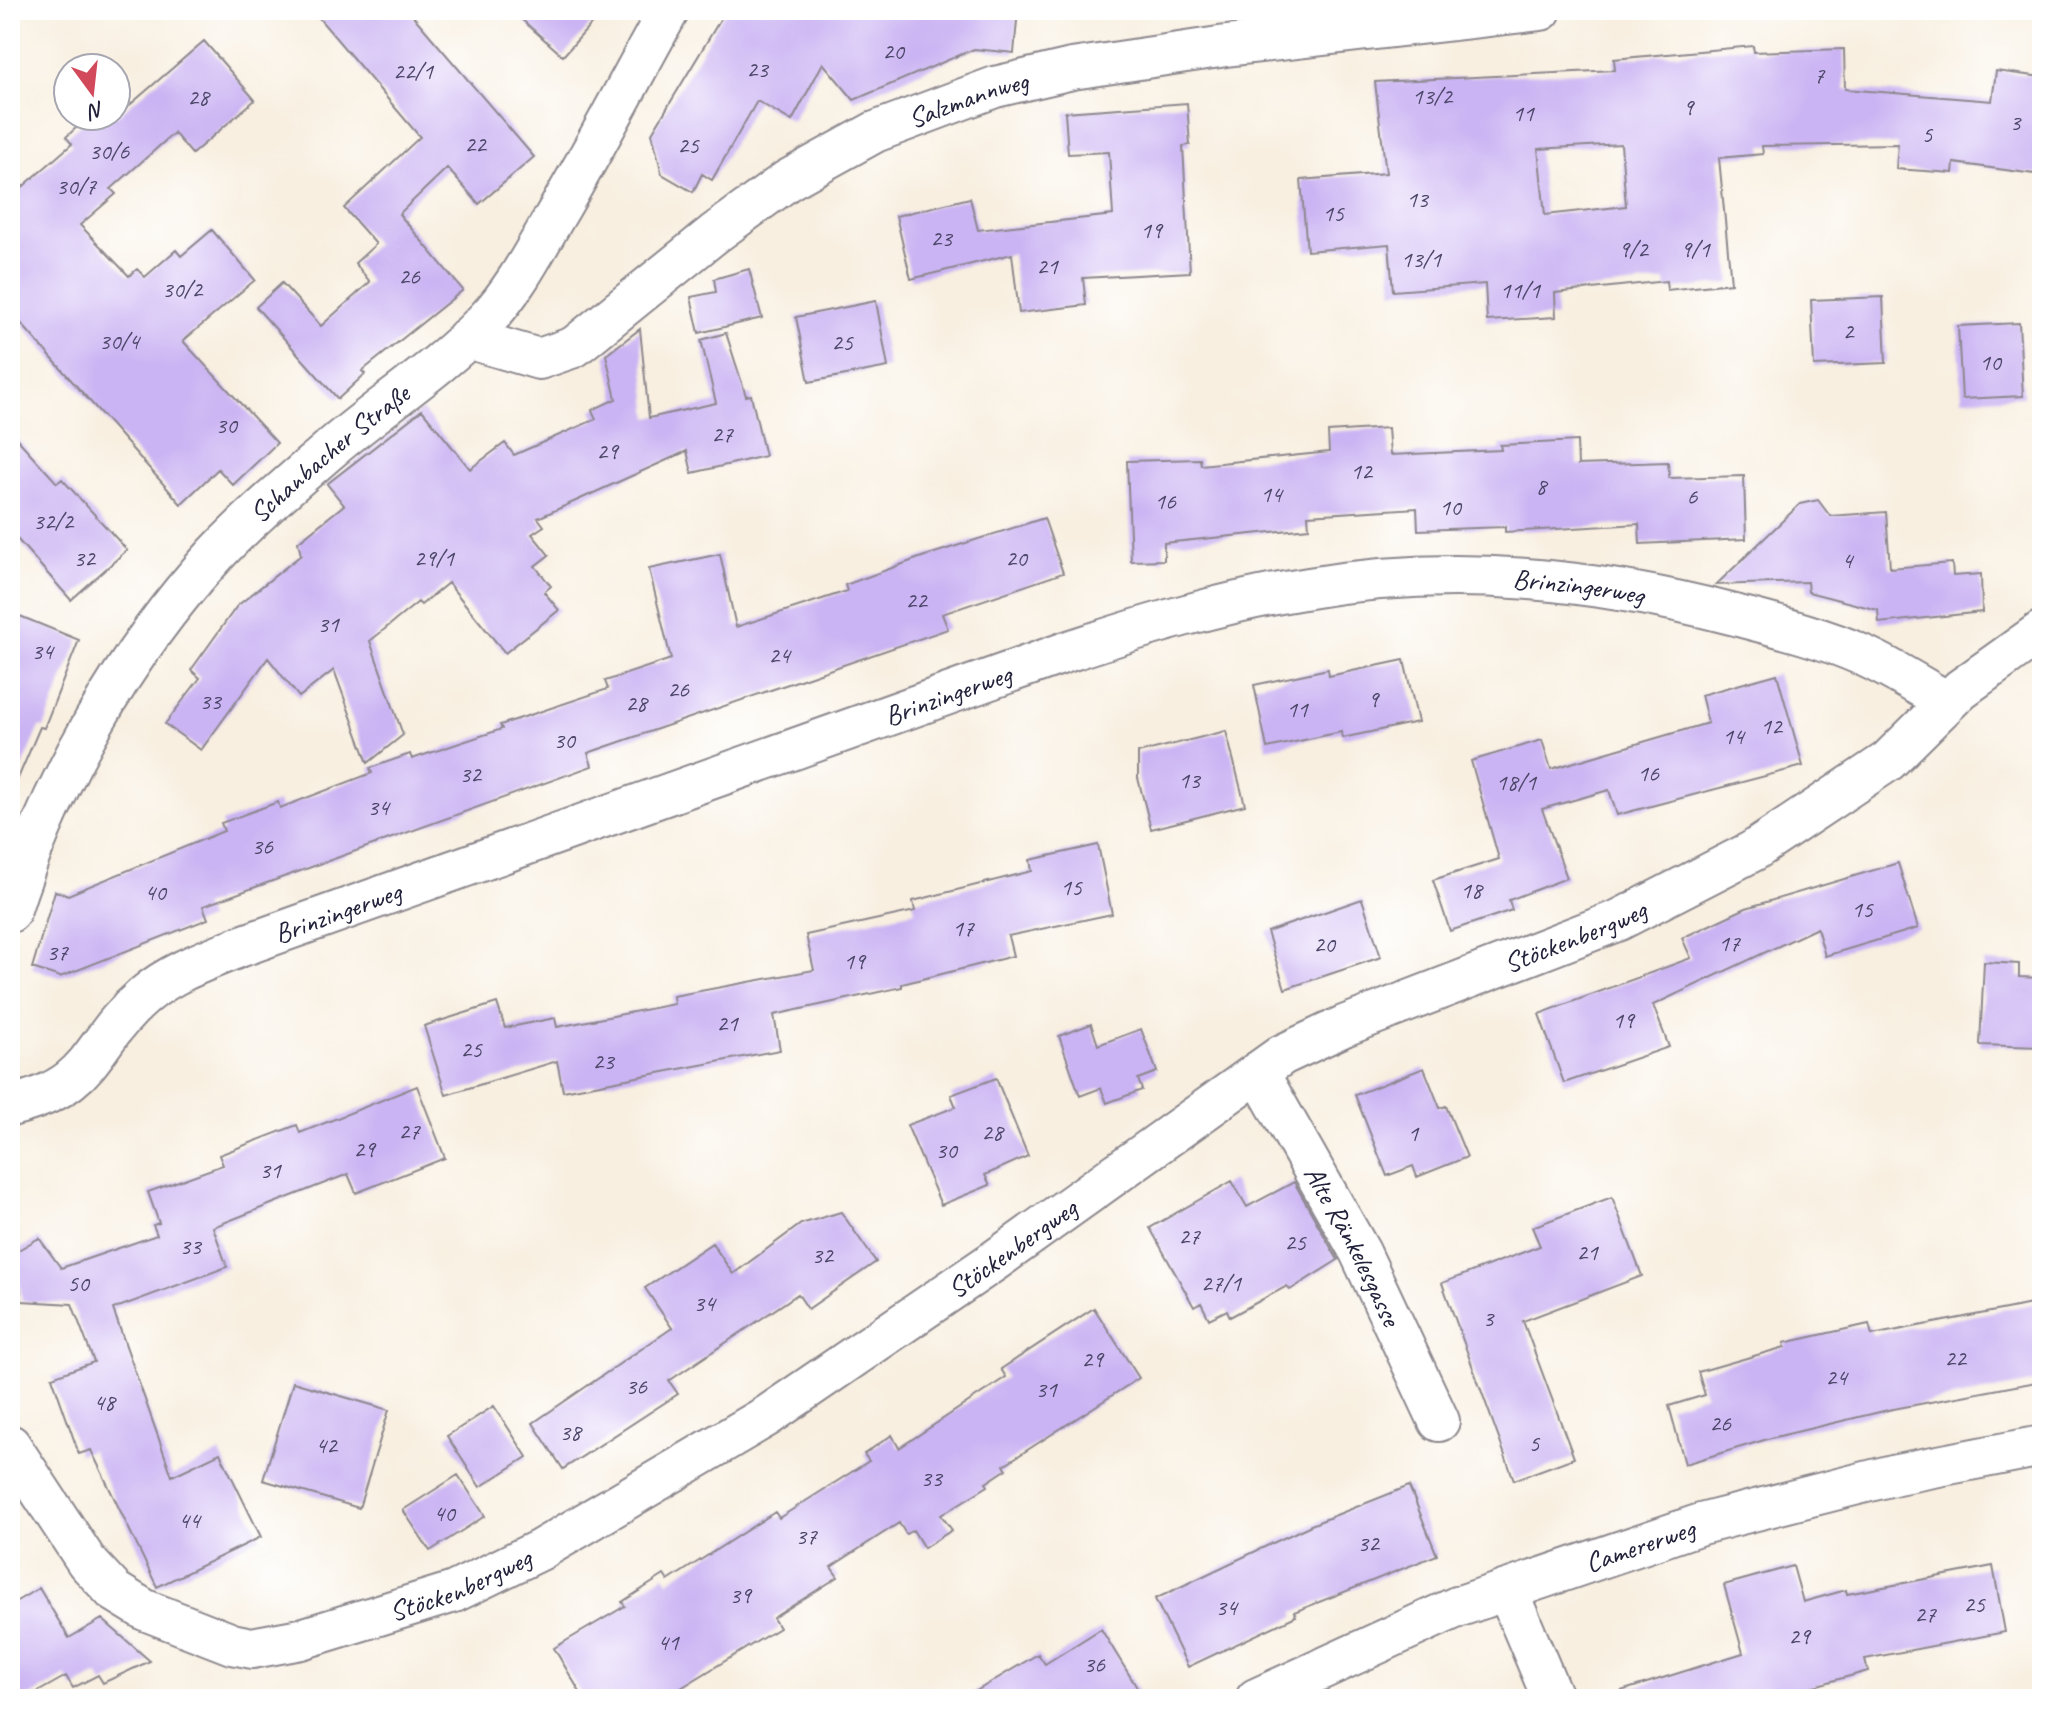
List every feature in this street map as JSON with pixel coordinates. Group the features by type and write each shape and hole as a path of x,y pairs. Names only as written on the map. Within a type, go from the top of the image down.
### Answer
{"street":[{"name":"Schanbacher Straße","path":"10,912 35,840 68,769 143,648 196,578 270,501 467,338 501,302 537,246 669,10"},
{"name":"Salzmannweg","path":"467,338 539,359 574,347 714,234 788,180 875,132 995,87 1072,69 1212,48 1541,10"},
{"name":"Brinzingerweg","path":"10,1106 60,1090 82,1071 119,1022 145,995 174,976 239,947 1069,651 1148,626 1269,595 1398,578 1517,576 1573,581 1690,603 1836,645 1879,663 1947,702"},
{"name":"Stöckenbergweg","path":"10,1445 87,1562 114,1591 145,1610 213,1637 242,1647 263,1647 430,1601 540,1550 767,1416 1296,1048 1344,1026 1588,933 1720,870 1876,771 1947,702 2038,641"},
{"name":"Alte Ränkelesgasse","path":"1258,1072 1360,1252 1439,1421"},
{"name":"Camererweg","path":"1256,1699 1457,1607 1755,1509 1943,1463 2042,1446"},
{"path":"1507,1590 1553,1699"}],"building":[{"path":"312,10 408,10 534,157 479,204 447,168 399,214 463,290 362,371 365,374 338,399 256,307 282,283 321,326 370,282 355,263 376,244 344,208 420,137"},
{"path":"511,10 604,10 563,56"},
{"path":"726,10 1018,10 1014,53 974,49 854,100 823,63 792,121 757,101 712,180 702,174 693,192 662,174 652,133"},
{"path":"204,41 255,100 192,154 174,133 111,189 116,194 80,225 129,276 137,269 145,277 176,250 181,256 212,230 255,280 183,341 277,443 233,485 218,469 181,504 10,311 10,198 72,144 66,137 71,132 132,132 132,103"},
{"path":"1753,46 1754,52 1844,49 1845,89 1992,101 1996,71 2042,77 2042,175 1954,163 1953,173 1896,169 1898,144 1762,146 1763,154 1719,158 1731,283 1667,290 1666,281 1555,293 1556,317 1487,321 1485,284 1393,291 1389,244 1307,251 1301,180 1386,173 1375,82 1615,70 1614,59","holes":["1621,144 1626,206 1545,215 1538,149"]},
{"path":"1187,103 1190,145 1183,146 1190,272 1083,278 1086,305 1019,313 1012,254 911,279 896,216 970,198 978,230 1113,215 1109,152 1068,154 1065,112"},
{"path":"749,269 762,318 699,333 691,297 716,292 714,279"},
{"path":"1883,297 1886,363 1814,366 1811,300"},
{"path":"876,301 888,367 809,382 796,317"},
{"path":"2019,323 2023,396 1962,399 1958,326"},
{"path":"640,329 649,418 716,403 701,340 726,333 746,396 751,395 765,456 692,473 687,451 538,518 544,526 532,534 549,555 535,566 551,586 544,592 559,610 505,653 448,583 421,605 418,602 370,641 403,735 368,763 334,670 299,697 268,658 201,750 165,724 200,678 191,670 237,606 301,555 298,542 344,505 327,484 422,410 470,469 505,443 514,455 596,419 592,410 616,399 606,355"},
{"path":"1388,428 1390,455 1501,450 1500,445 1577,441 1578,465 1668,462 1669,478 1744,476 1746,539 1640,544 1639,524 1505,532 1505,527 1418,530 1417,508 1308,515 1309,528 1164,543 1164,560 1131,561 1127,461 1200,459 1201,465 1329,452 1328,432"},
{"path":"10,431 57,483 62,479 127,550 71,600 10,531"},
{"path":"1818,500 1830,516 1886,512 1890,568 1952,563 1953,576 1981,574 1982,612 1879,623 1878,610 1808,592 1807,582 1716,585 1800,504"},
{"path":"1044,518 1063,573 942,614 948,629 588,753 592,766 203,906 208,919 60,977 32,968 55,891 68,895 224,831 221,823 278,802 280,808 372,773 370,768 410,754 412,759 502,729 500,725 608,689 605,681 671,659 649,569 720,554 736,627 847,591 845,585 922,557"},
{"path":"10,612 79,640 44,728 40,727 10,797"},
{"path":"1404,660 1418,722 1342,738 1341,732 1267,748 1254,685 1328,669 1329,676"},
{"path":"1777,674 1803,766 1617,815 1609,790 1542,809 1567,878 1509,900 1512,910 1450,931 1433,880 1499,859 1471,761 1542,740 1551,769 1708,723 1701,695"},
{"path":"1226,731 1245,805 1151,829 1138,778 1138,753"},
{"path":"1098,845 1112,914 1008,936 1013,956 902,984 902,987 774,1015 780,1050 563,1091 557,1061 446,1095 424,1026 497,1003 505,1028 555,1018 557,1027 674,1004 673,996 814,970 806,935 915,911 913,901 1032,871 1030,860"},
{"path":"1898,863 1918,928 1825,956 1817,928 1653,1005 1669,1047 1564,1083 1539,1014 1691,958 1682,938 1746,908"},
{"path":"1362,899 1381,957 1285,989 1267,932"},
{"path":"1984,962 2019,964 2019,977 2042,978 2042,1047 1980,1045"},
{"path":"1091,1024 1098,1045 1141,1029 1157,1072 1138,1079 1142,1090 1107,1103 1101,1088 1080,1096 1059,1036"},
{"path":"1424,1068 1440,1108 1446,1106 1467,1157 1417,1177 1413,1166 1387,1176 1355,1095"},
{"path":"996,1078 1028,1156 985,1175 990,1185 941,1205 907,1125 956,1107 951,1095"},
{"path":"417,1086 445,1158 356,1193 348,1174 213,1227 227,1267 113,1309 172,1476 220,1453 261,1537 157,1587 91,1450 79,1454 52,1377 94,1362 72,1304 22,1301 15,1252 39,1238 61,1268 157,1235 153,1225 159,1223 148,1192 223,1165 219,1155 297,1125 300,1133"},
{"path":"1232,1181 1247,1207 1294,1182 1338,1260 1290,1290 1287,1286 1230,1317 1227,1310 1209,1319 1201,1303 1194,1307 1150,1228"},
{"path":"1612,1197 1642,1276 1523,1321 1574,1458 1514,1480 1442,1283 1540,1246 1532,1227"},
{"path":"841,1212 876,1262 808,1309 798,1294 669,1381 678,1394 563,1469 533,1423 672,1328 645,1288 712,1243 733,1274 801,1224"},
{"path":"2042,1302 2042,1381 1888,1410 1771,1438 1685,1464 1669,1406 1705,1395 1698,1372 1785,1347 1784,1343 1869,1324 1872,1335"},
{"path":"1094,1308 1139,1378 1004,1465 1007,1469 986,1483 988,1486 941,1515 952,1530 924,1548 913,1530 906,1534 899,1523 831,1567 838,1577 773,1618 779,1628 663,1699 584,1699 554,1648 625,1606 622,1602 664,1575 668,1581 775,1512 779,1518 869,1461 864,1454 892,1435 899,1448 1006,1377 1001,1369"},
{"path":"293,1382 389,1410 359,1508 263,1480"},
{"path":"494,1406 527,1457 480,1487 447,1436"},
{"path":"458,1475 485,1516 430,1551 403,1510"},
{"path":"1409,1486 1437,1555 1294,1612 1296,1616 1188,1667 1155,1599 1311,1525"},
{"path":"1793,1566 1803,1602 1846,1590 1847,1594 1993,1566 2005,1632 1865,1659 1868,1671 1767,1699 1622,1699 1621,1691 1743,1653 1724,1585"},
{"path":"39,1588 69,1638 102,1619 150,1661 103,1683 98,1675 73,1688 66,1676 25,1699 10,1699 10,1605"},
{"path":"1101,1629 1144,1699 963,1699 1038,1654 1045,1664"}]}
